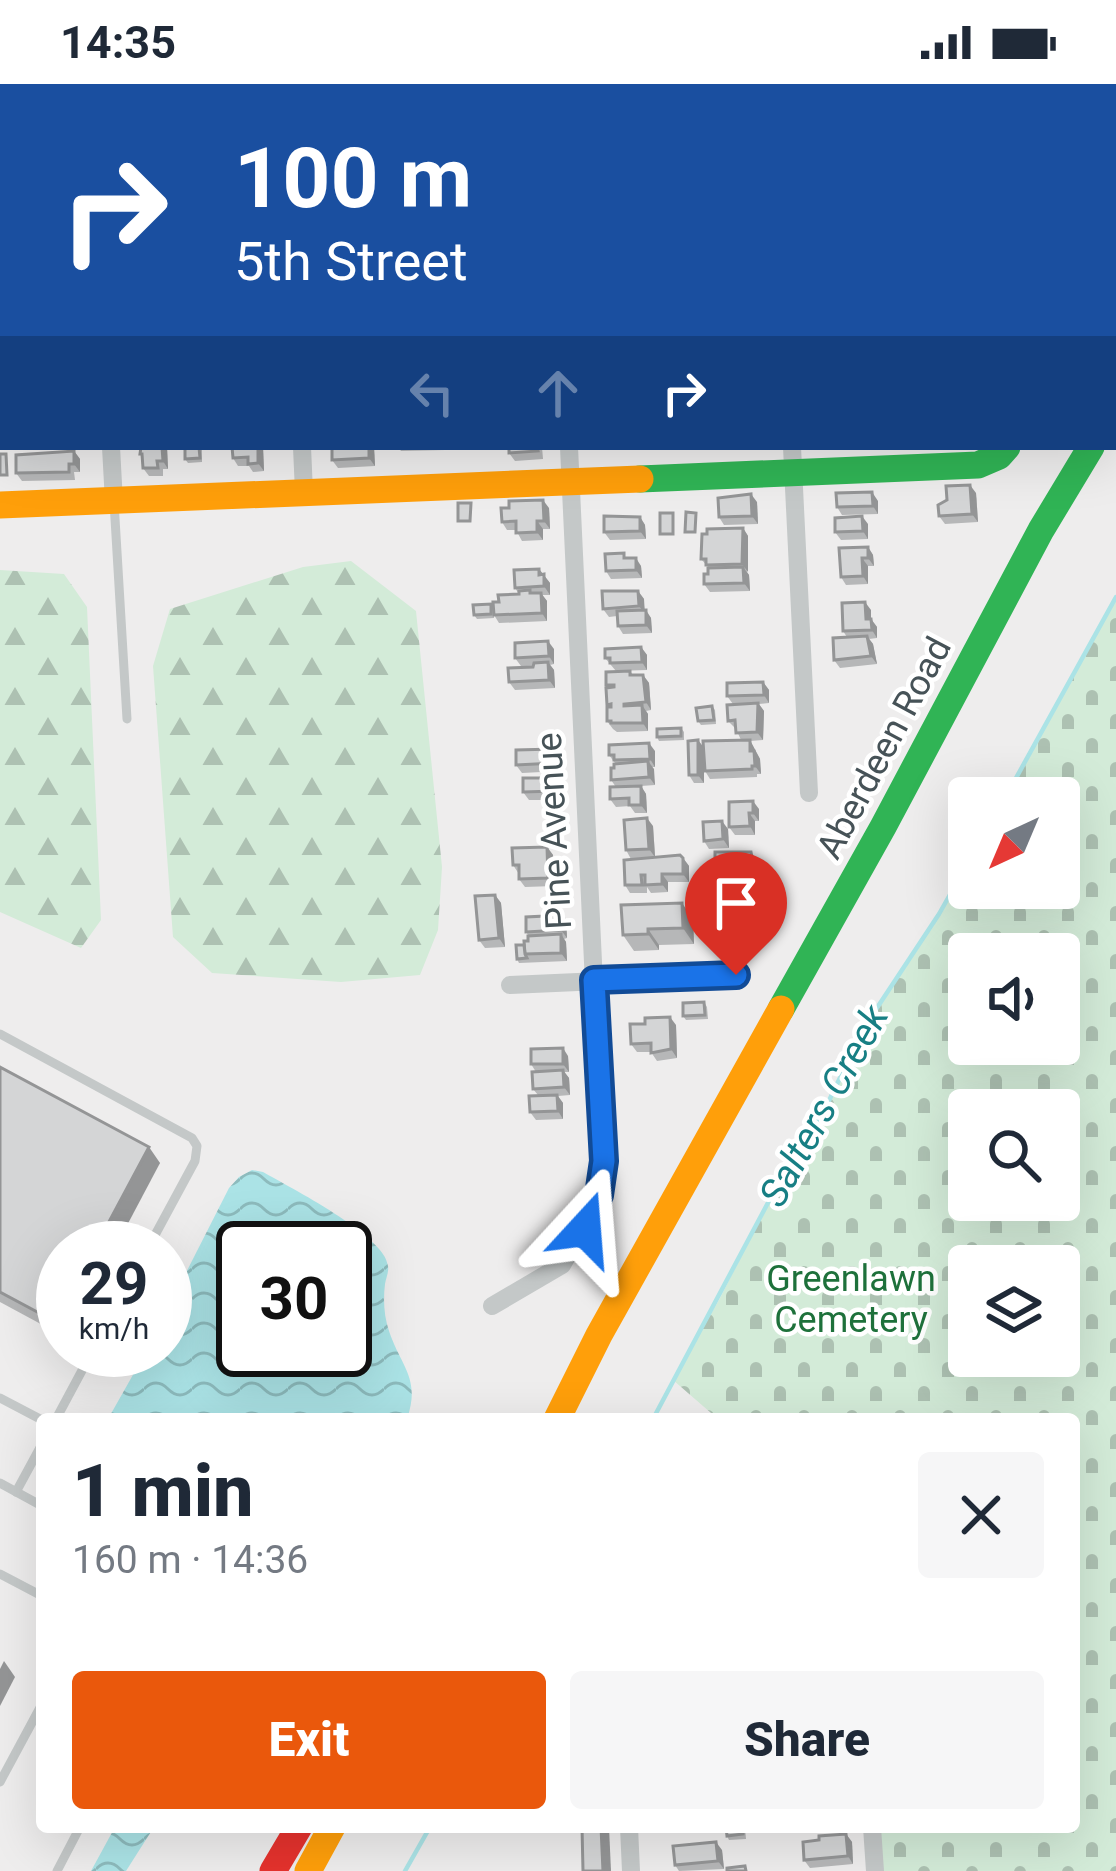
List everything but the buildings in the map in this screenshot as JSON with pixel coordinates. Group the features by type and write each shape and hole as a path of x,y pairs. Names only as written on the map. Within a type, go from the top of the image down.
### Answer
{"main road":[{"path":"0,505 570,480 792,459 978,465 1004,450"},
{"name":"Aberdeen Road","path":"560,1413 1041,530 1089,450"},
{"name":"Aberdeen Road","path":"546,1413 599,1335"},
{"path":"273,1871 295,1833"},
{"path":"308,1871 329,1833"}],"street":[{"path":"111,450 114,502"},
{"path":"302,450 304,492"},
{"name":"Pine Avenue","path":"492,1306 562,1265 599,1195 604,1161 568,450"},
{"path":"792,459 808,793"},
{"path":"510,986 736,975"},
{"path":"629,1833 631,1871"},
{"path":"872,1833 875,1871"}],"lane":[{"path":"114,502 127,719"},
{"path":"0,1034 185,1133 197,1146 195,1161 163,1221"},
{"path":"59,1413 79,1377"},
{"path":"0,1398 36,1417"},
{"path":"16,1492 36,1455"},
{"path":"0,1483 36,1503"},
{"path":"0,1574 36,1593"},
{"path":"0,1782 36,1714"},
{"path":"57,1871 77,1833"}],"green space":[{"path":"351,561 416,611 442,867 438,930 420,975 341,982 212,973 173,937 153,666 170,609 303,567"},
{"path":"0,570 64,574 87,607 101,920 81,948 0,912"},
{"name":"Greenlawn Cemetery","path":"1116,597 1116,1871 882,1871 879,1833 1080,1833 1080,1413 711,1413 673,1380 787,1167 823,1113 865,1026 948,898 948,909 1080,909 1080,777 1017,777"}],"water":[{"path":"252,1170 335,1213 346,1221 216,1221 216,1377 372,1377 372,1242 388,1268 386,1320 411,1383 409,1413 111,1413 132,1377 192,1377 192,1261 229,1188"},
{"path":"112,1833 150,1833 126,1871 91,1871"}],"waterway":[{"name":"Salters Creek","path":"1017,777 1116,597"},
{"name":"Salters Creek","path":"656,1413 787,1167 823,1113 865,1026 948,898"},
{"name":"Salters Creek","path":"405,1871 427,1833"}],"traffic: fast":[{"path":"640,479 978,465 1004,450"},
{"path":"781,1009 1089,450"}],"traffic: slow":[{"path":"0,505 640,479"},
{"path":"560,1413 781,1009"},
{"path":"308,1871 329,1833"}],"traffic: jam":[{"path":"273,1871 295,1833"}],"route":[{"path":"585,1229 604,1177 594,980 736,975"}]}
